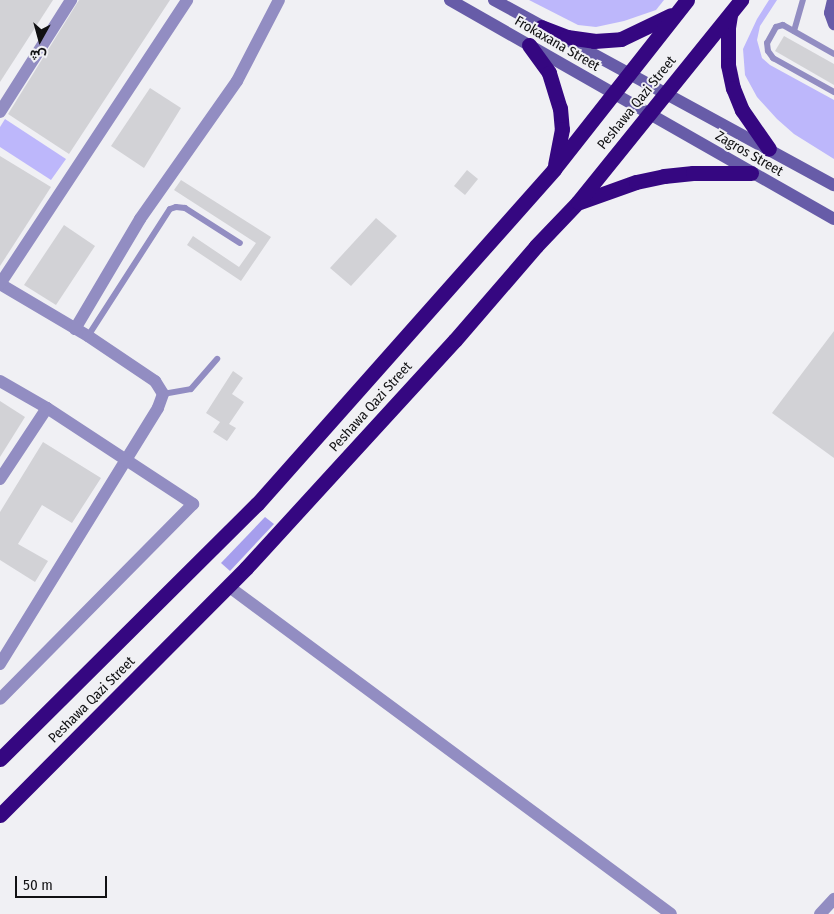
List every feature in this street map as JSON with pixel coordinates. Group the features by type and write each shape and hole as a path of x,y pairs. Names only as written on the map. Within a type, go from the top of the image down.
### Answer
{"highway":[{"name":"Peshawa Qazi Street","path":"0,815 228,586 578,202 741,0"},
{"path":"541,27 567,37 594,41 621,39 668,18 686,1"},
{"name":"Peshawa Qazi Street","path":"0,759 257,504 554,169 686,1"},
{"path":"730,15 728,65 733,88 742,110 770,149"},
{"path":"529,45 549,72 560,108 562,129 554,169"},
{"path":"578,202 636,182 664,176 712,172 751,173"}],"main road":[{"name":"Frokaxana Street","path":"450,0 649,113"},
{"name":"Frokaxana Street","path":"494,0 666,93"},
{"name":"Zagros Street","path":"666,93 834,185"},
{"name":"Zagros Street","path":"649,113 834,219"}],"street":[{"path":"0,112 71,0"},
{"path":"0,664 158,408 163,394 155,381 88,336 0,284 187,0"},
{"path":"75,329 140,219 237,80 280,0"},
{"path":"0,381 46,408 193,504 0,698"},
{"path":"0,479 46,408"},
{"path":"228,586 671,914"},
{"path":"820,914 834,898"}],"lane":[{"path":"794,31 803,0"},
{"path":"834,54 784,26 776,27 767,43 770,55 834,92"},
{"path":"88,336 170,209 176,207 185,208 240,243"},
{"path":"163,394 191,389 217,359"}],"shaded area":[{"path":"529,0 664,0 656,10 624,21 596,27 578,25"},
{"path":"769,0 777,0 760,26 757,40 762,58 770,65 834,100 834,159 794,134 777,119 757,97 745,75 743,49 757,19"},
{"path":"5,119 66,159 51,180 0,147 0,127"},
{"path":"265,517 274,524 230,571 221,563"}],"building":[{"path":"0,0 53,0 0,82"},
{"path":"79,0 170,0 69,154 8,114"},
{"path":"784,36 834,64 834,85 775,51"},
{"path":"150,88 181,108 144,168 111,146"},
{"path":"0,156 51,187 0,266"},
{"path":"467,170 478,179 465,195 454,186"},
{"path":"181,180 271,237 241,281 187,245 193,236 239,267 256,243 174,190"},
{"path":"376,218 397,236 351,286 330,268"},
{"path":"64,225 95,246 56,305 24,285"},
{"path":"834,331 834,458 772,413"},
{"path":"233,371 243,378 232,394 244,402 229,424 236,428 227,441 213,432 220,422 206,413"},
{"path":"0,401 25,417 0,457"},
{"path":"43,442 101,478 72,523 42,505 18,544 48,561 35,582 0,560 0,512"}]}
